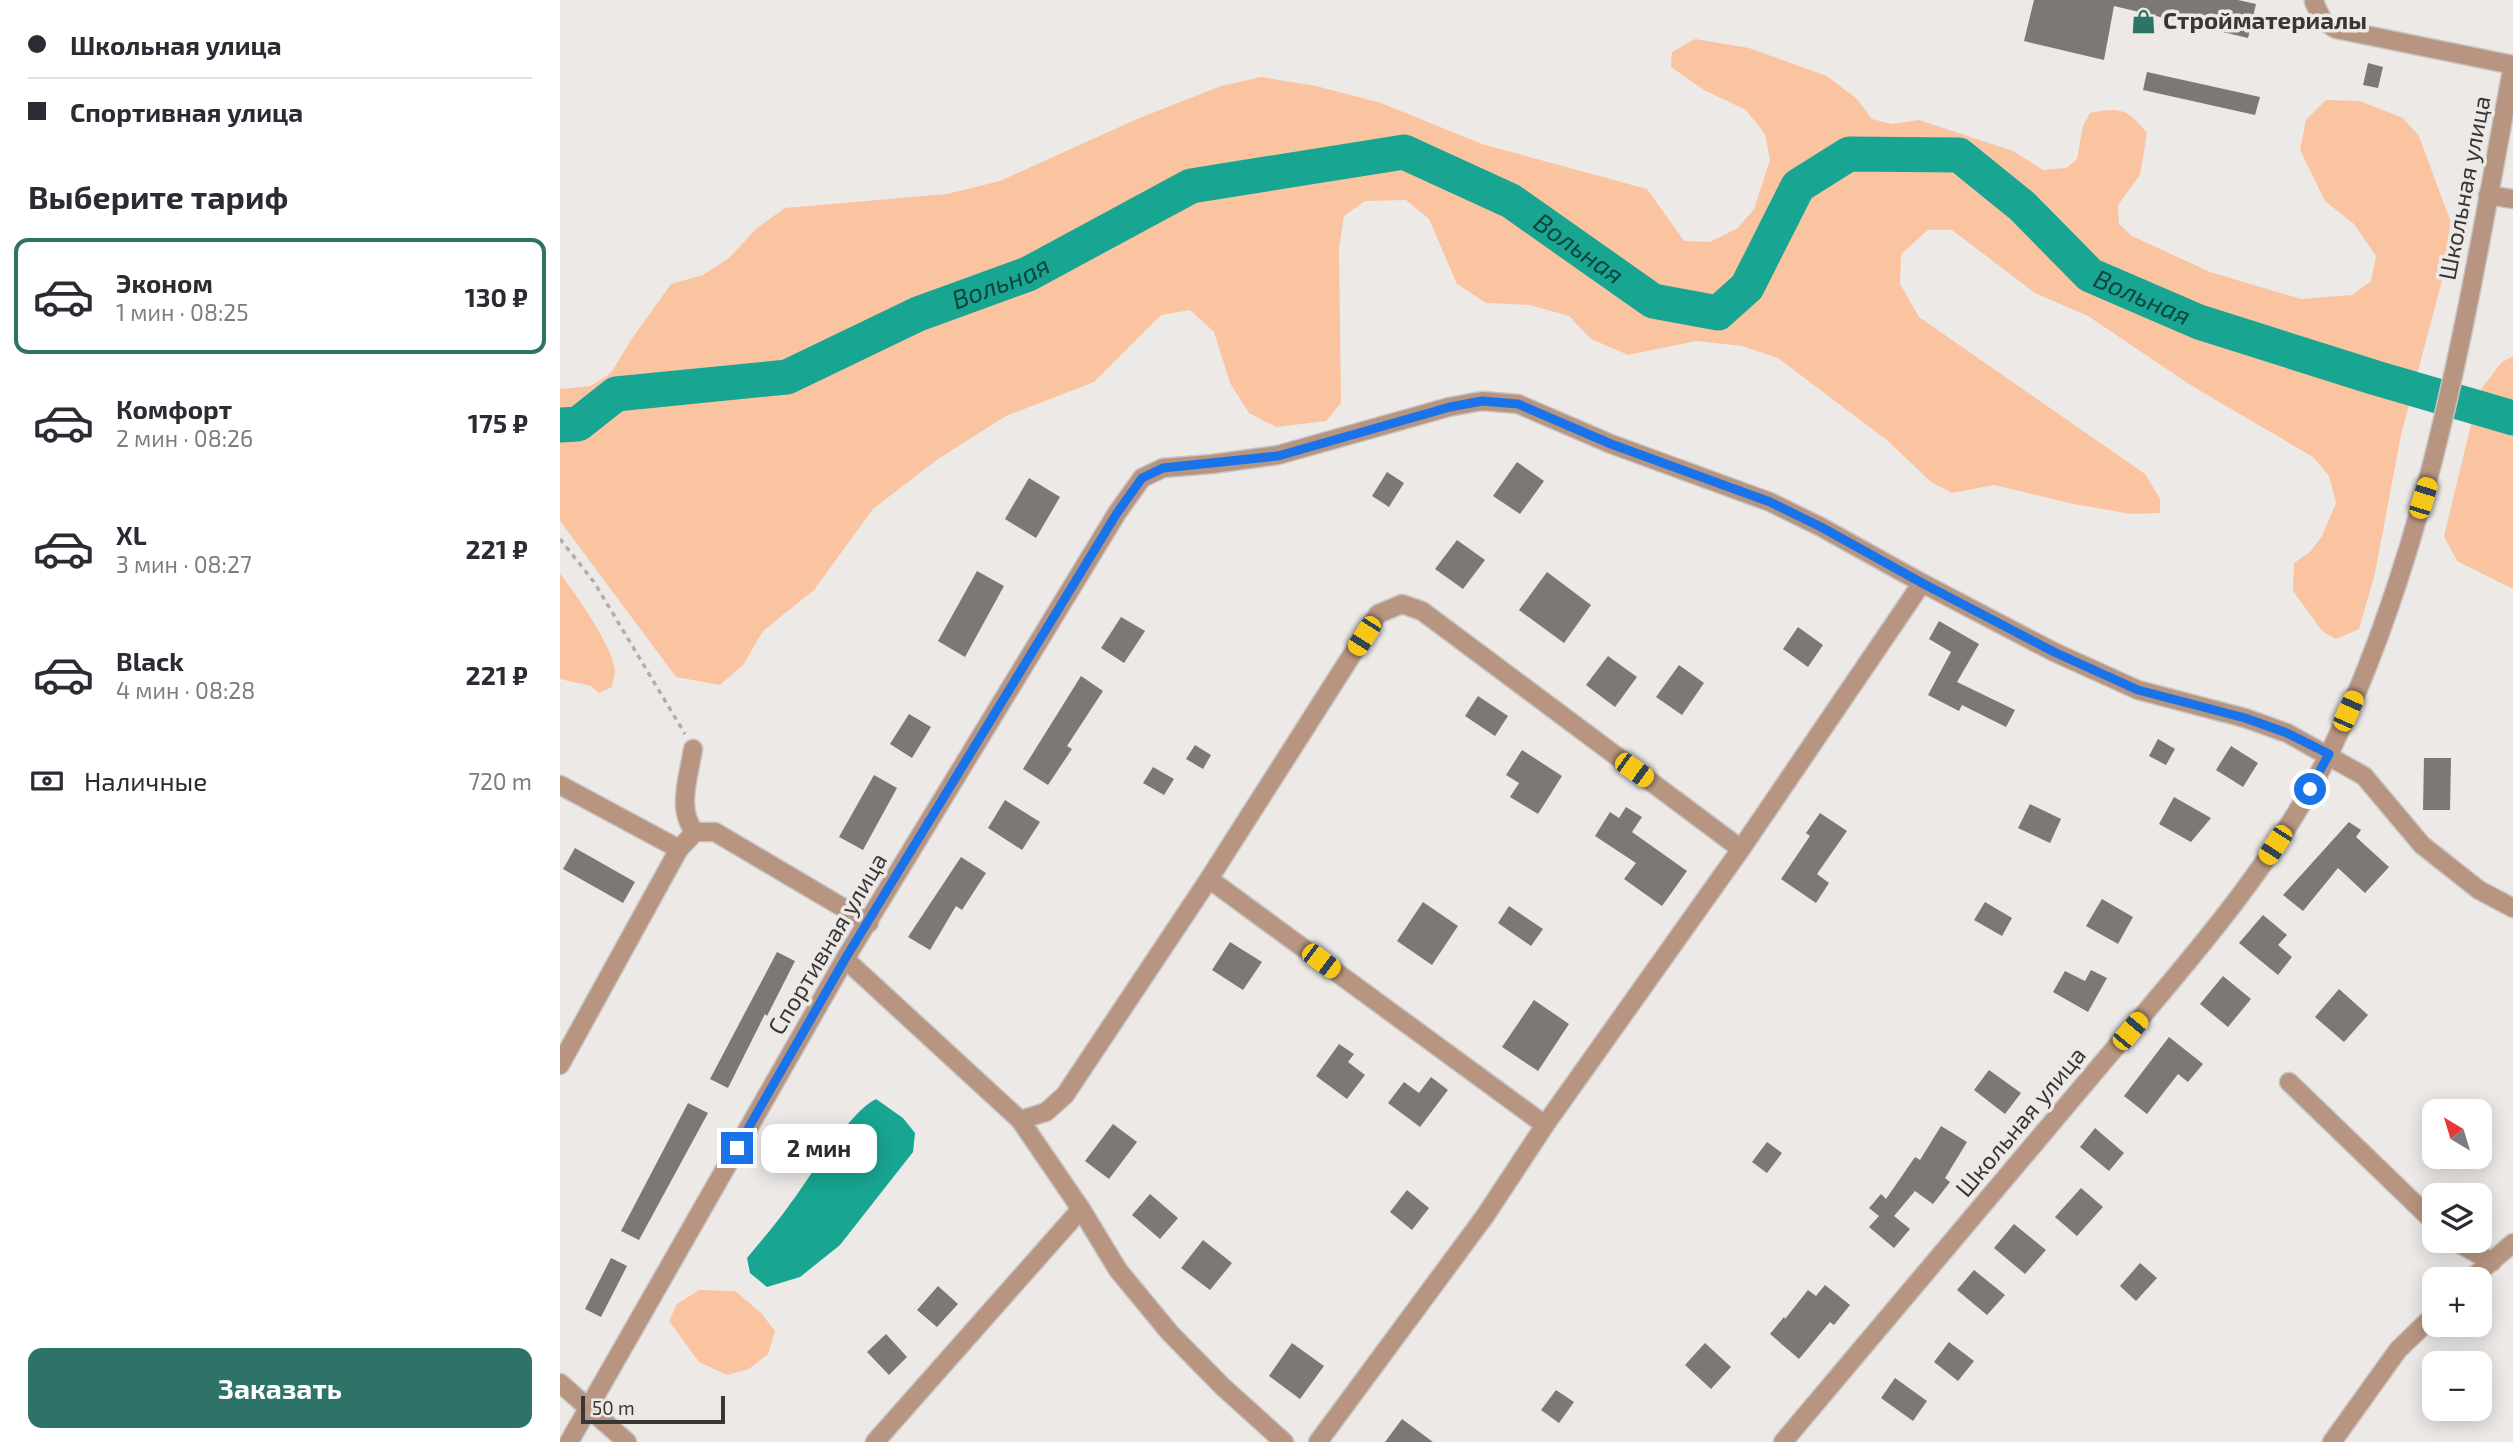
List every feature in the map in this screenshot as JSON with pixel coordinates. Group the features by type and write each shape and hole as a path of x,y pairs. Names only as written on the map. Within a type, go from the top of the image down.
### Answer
{"street":[{"path":"2315,0 2323,21 2336,29 2513,65"},
{"name":"Школьная улица","path":"1783,1442 2182,969 2263,864 2329,754 2388,614 2430,475 2464,321 2513,65"},
{"path":"2488,195 2513,199"},
{"name":"Спортивная улица","path":"569,1442 845,959 1117,513 1142,478 1163,468 1278,456 1450,407 1482,401 1518,404 1611,444 1770,502 1922,583"},
{"path":"1318,1442 1485,1216 1545,1125 1741,849 1922,583 2054,652 2138,690 2245,718 2287,733 2329,754 2364,776 2422,845 2479,890 2513,908"},
{"path":"1020,1120 1046,1112 1065,1095 1209,879 1378,614 1402,604 1422,611 1741,849"},
{"path":"693,748 684,810 687,822 695,832"},
{"path":"560,785 679,849"},
{"path":"561,1061 679,849 695,832 715,832 869,923"},
{"path":"1209,879 1545,1125"},
{"path":"845,959 1020,1120 1082,1209 1118,1270 1170,1333 1223,1387 1284,1442"},
{"path":"2289,1082 2422,1210"},
{"path":"875,1442 1082,1209"},
{"path":"2486,1267 2513,1242"},
{"path":"2476,1253 2492,1262"},
{"path":"2332,1442 2398,1350 2422,1327"},
{"path":"560,1383 626,1442"}],"path":[{"path":"560,539 594,582 693,748"}],"shaded area":[{"path":"1695,39 1749,48 1827,76 1857,99 1872,119 1892,124 1919,120 2013,151 2043,170 2066,168 2077,159 2083,126 2090,113 2122,111 2134,118 2147,133 2140,175 2118,205 2119,224 2132,236 2210,272 2301,299 2352,295 2371,281 2376,256 2354,224 2325,201 2300,150 2306,120 2326,100 2360,101 2403,118 2419,136 2450,220 2449,254 2401,435 2375,573 2359,629 2336,639 2322,631 2293,591 2294,563 2310,552 2322,536 2336,503 2329,476 2313,457 2192,386 2088,316 2035,293 1952,230 1928,230 1901,254 1900,284 1919,317 2145,474 2160,499 2160,513 2131,514 1994,485 1952,493 1931,482 1888,441 1778,358 1742,346 1696,341 1628,355 1591,339 1569,316 1530,305 1486,303 1457,284 1429,219 1406,200 1365,201 1344,216 1339,248 1341,403 1326,421 1276,427 1249,413 1230,383 1214,332 1190,310 1161,315 1094,382 1006,416 938,459 873,509 814,590 763,631 743,665 720,685 676,677 560,521 560,389 591,386 611,373 671,284 703,275 729,258 757,228 785,208 947,194 1000,181 1137,119 1221,86 1261,77 1316,86 1381,103 1482,144 1647,189 1684,241 1710,242 1738,228 1754,209 1770,160 1765,134 1746,110 1704,90 1671,67 1672,52"},
{"path":"2513,356 2513,589 2457,561 2444,536 2479,392 2501,363"},
{"path":"560,574 593,621 613,661 615,671 612,687 599,693 591,686 560,679"},
{"path":"876,1099 903,1118 915,1133 913,1152 840,1245 800,1277 767,1287 750,1273 747,1258 783,1214 841,1132"},
{"path":"699,1290 735,1291 761,1313 775,1331 768,1354 749,1369 727,1375 699,1362 669,1321 677,1304"}],"building":[{"path":"2034,0 2238,0 2256,4 2248,38 2114,6 2104,60 2024,41"},
{"path":"2368,63 2383,67 2378,88 2363,85"},
{"path":"2147,72 2260,97 2255,115 2143,90"},
{"path":"1517,462 1544,481 1520,514 1493,496"},
{"path":"1387,472 1404,483 1389,507 1372,496"},
{"path":"1029,478 1060,497 1036,538 1005,519"},
{"path":"1457,540 1485,560 1463,589 1435,569"},
{"path":"977,571 1004,586 965,657 938,641"},
{"path":"1547,572 1591,605 1564,643 1519,610"},
{"path":"1121,617 1145,631 1124,663 1101,648"},
{"path":"1939,621 1979,644 1957,682 2015,710 2006,727 1962,705 1959,711 1928,695 1951,652 1929,639"},
{"path":"1798,627 1823,645 1808,667 1783,649"},
{"path":"1608,656 1637,677 1615,707 1586,685"},
{"path":"1679,665 1704,683 1682,715 1656,697"},
{"path":"1081,676 1103,691 1067,746 1072,749 1048,785 1023,769"},
{"path":"1478,696 1508,716 1495,736 1465,716"},
{"path":"909,714 931,727 912,758 890,744"},
{"path":"2158,739 2175,749 2166,765 2149,756"},
{"path":"1195,745 1211,755 1203,769 1186,759"},
{"path":"2231,746 2258,763 2243,787 2216,770"},
{"path":"1522,750 1562,776 1538,814 1510,797 1519,783 1506,775"},
{"path":"2424,758 2451,758 2450,810 2423,810"},
{"path":"1153,767 1174,779 1164,795 1143,783"},
{"path":"874,775 897,788 863,850 839,837"},
{"path":"2174,797 2211,818 2191,842 2159,824"},
{"path":"1005,800 1040,822 1022,850 988,828"},
{"path":"2030,804 2061,819 2050,843 2018,828"},
{"path":"1626,807 1642,817 1632,832 1687,871 1662,906 1624,879 1636,863 1595,836 1610,812 1619,818"},
{"path":"1820,813 1847,831 1817,874 1829,883 1816,903 1781,879 1810,836 1806,833"},
{"path":"2349,822 2361,830 2356,837 2389,867 2365,893 2338,868 2303,911 2283,895"},
{"path":"575,848 635,882 623,903 563,869"},
{"path":"961,857 986,873 962,910 956,906 930,950 908,937"},
{"path":"2102,899 2133,917 2118,944 2086,926"},
{"path":"1423,902 1458,926 1432,965 1397,941"},
{"path":"1985,902 2012,918 2002,936 1974,920"},
{"path":"1509,906 1543,929 1531,946 1498,923"},
{"path":"2263,915 2287,935 2278,945 2292,957 2278,975 2239,943"},
{"path":"1230,942 1262,962 1243,990 1212,970"},
{"path":"777,952 795,961 728,1088 710,1079"},
{"path":"2091,970 2107,978 2088,1012 2053,992 2065,971 2085,981"},
{"path":"2223,976 2251,999 2228,1027 2200,1004"},
{"path":"2339,989 2368,1015 2344,1042 2315,1017"},
{"path":"1534,1000 1569,1024 1538,1071 1502,1047"},
{"path":"2169,1037 2203,1064 2188,1082 2178,1074 2147,1114 2124,1096"},
{"path":"1339,1044 1354,1054 1348,1062 1365,1075 1347,1099 1316,1076"},
{"path":"1989,1070 2021,1093 2005,1114 1974,1090"},
{"path":"1431,1077 1448,1090 1420,1127 1388,1103 1404,1082 1419,1093"},
{"path":"688,1103 708,1113 639,1240 621,1231"},
{"path":"1113,1124 1137,1142 1109,1179 1085,1161"},
{"path":"1941,1126 1967,1142 1945,1178 1950,1182 1933,1204 1915,1191 1894,1216 1910,1229 1894,1248 1869,1227 1879,1216 1869,1208 1881,1194 1886,1199 1915,1157 1920,1160"},
{"path":"2095,1128 2124,1153 2109,1171 2080,1147"},
{"path":"1767,1142 1782,1153 1767,1173 1752,1162"},
{"path":"2081,1188 2103,1207 2077,1236 2055,1217"},
{"path":"1407,1190 1429,1208 1412,1230 1390,1212"},
{"path":"1150,1194 1178,1218 1160,1239 1132,1215"},
{"path":"2014,1224 2046,1250 2025,1274 1994,1248"},
{"path":"1203,1240 1232,1263 1210,1290 1181,1268"},
{"path":"611,1258 627,1266 601,1317 585,1309"},
{"path":"2140,1263 2157,1278 2136,1301 2120,1286"},
{"path":"1974,1270 2005,1295 1987,1315 1957,1290"},
{"path":"1825,1285 1850,1305 1834,1325 1830,1322 1799,1359 1770,1334 1808,1290 1816,1296"},
{"path":"938,1286 958,1304 937,1327 917,1310"},
{"path":"886,1334 907,1357 889,1375 867,1352"},
{"path":"1949,1342 1974,1361 1958,1381 1934,1362"},
{"path":"1292,1343 1324,1366 1300,1399 1269,1376"},
{"path":"1705,1343 1731,1367 1711,1389 1685,1365"},
{"path":"1895,1378 1927,1401 1913,1421 1881,1398"},
{"path":"1556,1390 1574,1402 1559,1423 1541,1410"},
{"path":"1402,1419 1433,1442 1385,1442"}],"waterway":[{"name":"Вольная","path":"560,425 578,424 616,394 787,377 918,314 1028,274 1191,186 1404,152 1511,201 1653,301 1718,313 1747,287 1798,186 1849,154 1959,155 2022,206 2090,275 2199,322 2513,418"}],"place":[{"name":"Стройматериалы","path":"2143,21"}],"route":[{"path":"737,1148 845,959 1117,513 1142,478 1163,468 1278,456 1450,407 1482,401 1518,404 1611,444 1770,502 2054,652 2138,690 2245,718 2287,733 2329,754 2310,789"}]}
